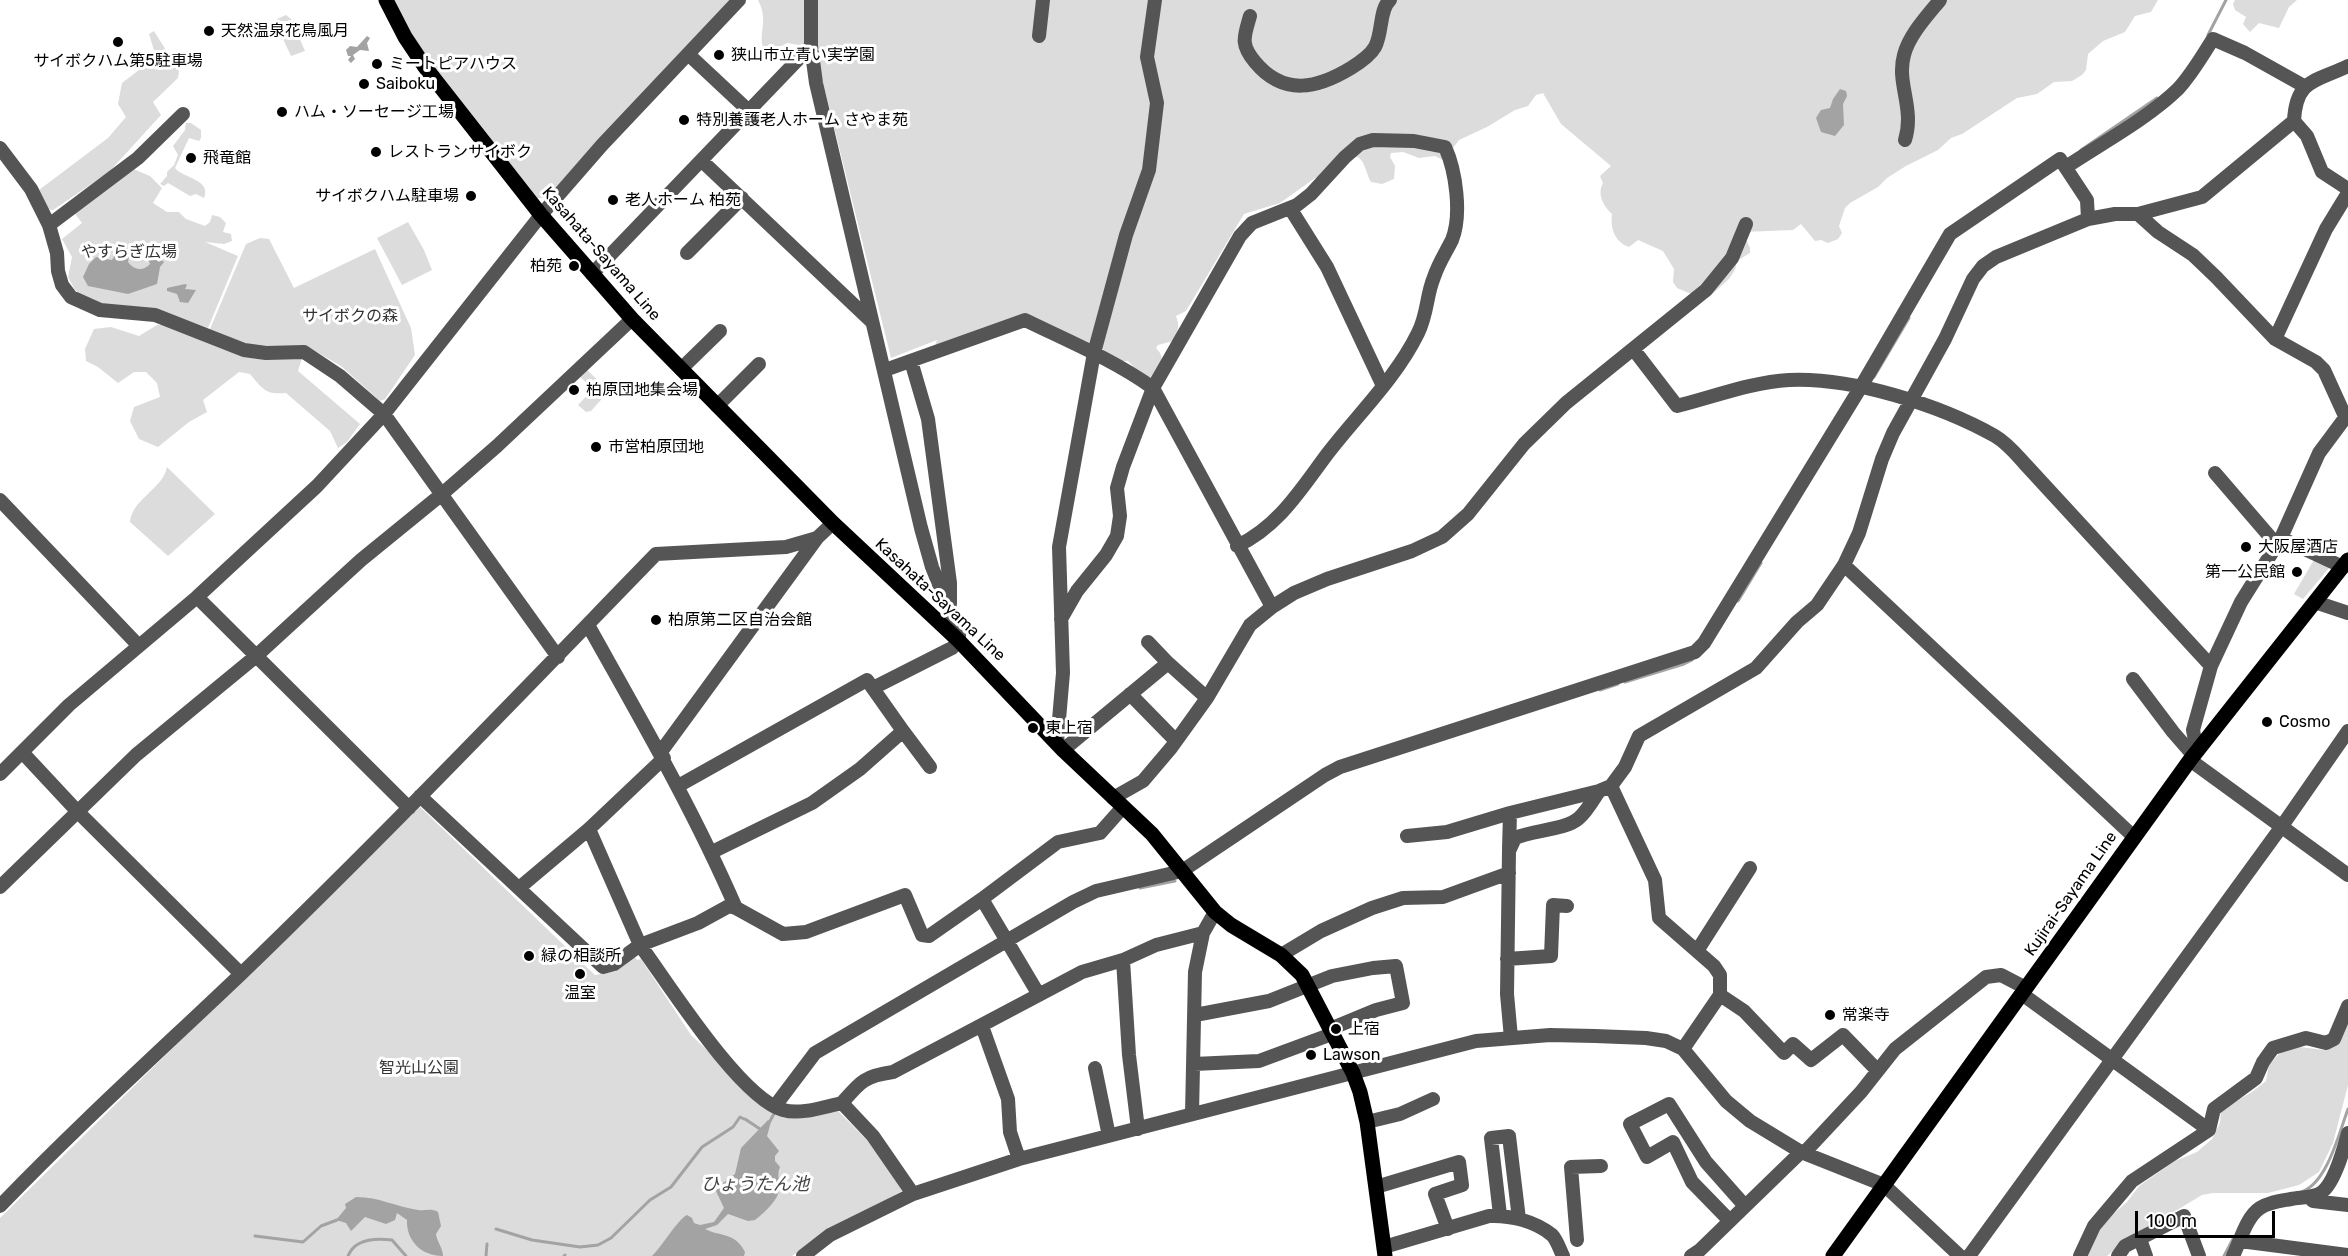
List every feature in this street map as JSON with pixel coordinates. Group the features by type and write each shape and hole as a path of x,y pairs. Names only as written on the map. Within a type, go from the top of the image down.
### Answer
{"main road":[{"name":"Kasahata-Sayama Line","path":"387,0 415,53 541,215 632,319 833,524 958,641 1060,747 1152,834 1215,912 1293,965 1309,986 1353,1073 1360,1092 1367,1122 1385,1252"},
{"name":"Kujirai-Sayama Line","path":"1833,1256 2193,755 2314,602 2345,568"}],"street":[{"path":"0,774 69,705 197,597 317,486 384,414 541,215 602,145 739,0"},
{"path":"811,0 811,46 816,83 921,528 932,567 957,625 958,641 952,648 873,688"},
{"path":"1039,36 1043,0"},
{"path":"1060,747 1063,673 1059,547 1094,353 1126,236 1149,170 1157,103 1147,57 1155,0"},
{"path":"1250,16 1244,46 1256,64 1279,79 1296,86 1309,86 1322,83 1347,70 1374,49 1382,28 1382,11 1390,0"},
{"path":"1905,140 1910,125 1904,82 1904,53 1917,29 1940,0"},
{"path":"2066,167 2143,116 2176,90 2192,73 2213,39 2245,53 2304,86"},
{"path":"592,274 811,46"},
{"path":"688,54 749,111"},
{"path":"1509,850 1515,838 1569,824 1579,818 1625,767 1639,736 1756,668 1797,622 1817,605 1844,566 1859,533 1882,459 1893,433 1945,339 1973,279 1983,266 1996,257 2088,219 2115,214 2139,214 2202,197 2294,121 2297,95 2304,86 2348,66"},
{"path":"49,225 138,158 183,114"},
{"path":"2294,121 2307,136 2322,172 2348,189"},
{"path":"1061,619 1077,591 1107,555 1117,536 1120,516 1117,488 1153,388 1221,264 1240,236 1252,223 1290,208 1311,194 1360,144 1373,140 1404,141 1445,147 1449,154 1457,200 1457,219 1455,231 1434,276 1427,313 1417,336 1383,386 1284,512 1262,533 1237,546"},
{"path":"0,148 31,189 49,225 57,253 60,278 70,297 100,310 132,312 165,318 244,350 266,353 304,352 340,376 384,414 558,657"},
{"path":"777,1107 815,1053 1007,939 1096,891 1182,871 1340,767 1695,652 1704,643 1862,385 1950,234 2060,159 2087,200 2088,219"},
{"path":"702,161 872,322"},
{"path":"2275,339 2326,229 2348,193"},
{"path":"687,253 742,198"},
{"path":"1290,208 1327,267 1383,386"},
{"path":"2139,214 2158,232 2193,255 2275,339 2316,362 2324,370 2346,415 2319,453 2279,542 2241,602 2211,666 2193,730 2193,755"},
{"path":"420,796 603,967 614,964 639,945 698,923 729,906 783,934 793,934 905,895 922,935 929,936 1058,842 1100,833 1118,802 1143,781 1176,741 1207,698 1250,626 1272,607 1294,593 1327,579 1412,551 1442,537 1468,513 1524,444 1566,403 1706,290 1732,258 1746,224"},
{"path":"0,887 136,755 255,657 361,560 442,494 632,319"},
{"path":"885,370 1025,320 1094,353 1153,388 1272,607"},
{"path":"681,369 720,331"},
{"path":"1634,350 1677,406 1787,380 1817,380 1862,385 1937,410 1996,437 2013,451 2211,666"},
{"path":"911,361 928,419 949,573 950,609"},
{"path":"717,406 759,364"},
{"path":"2215,473 2279,542 2345,568"},
{"path":"0,500 138,645"},
{"path":"519,888 589,829 662,755 817,538 833,524"},
{"path":"0,1206 93,1113 241,974 409,808 656,554 786,547 817,538"},
{"path":"1844,566 2134,837"},
{"path":"197,597 409,808"},
{"path":"2314,602 2348,613"},
{"path":"588,624 662,755 712,852 736,908"},
{"path":"1148,642 1207,698"},
{"path":"1060,747 1168,663"},
{"path":"2133,679 2193,755 2348,875"},
{"path":"678,786 867,680 930,766"},
{"path":"1130,694 1176,741"},
{"path":"712,852 812,803 860,769 903,731"},
{"path":"1969,1256 2282,826 2348,731"},
{"path":"22,752 77,811 241,974"},
{"path":"1407,836 1447,832 1605,789"},
{"path":"1605,789 1655,880 1659,918 1714,966 1720,975 1720,995 1683,1048"},
{"path":"1510,813 1508,958 1511,1038"},
{"path":"589,829 639,945 707,1039 735,1073 760,1095 777,1107 796,1112 842,1103 861,1081 872,1075 893,1072 1082,972 1124,960 1156,945 1203,933"},
{"path":"1697,951 1750,868"},
{"path":"1281,955 1321,931 1365,910 1403,898 1443,897 1509,873"},
{"path":"982,899 1040,995"},
{"path":"1508,958 1551,956 1554,905 1567,906"},
{"path":"1192,1114 1195,972 1203,933 1215,912"},
{"path":"1124,960 1129,1055 1138,1129"},
{"path":"1194,1064 1259,1061 1376,1010 1403,1004 1396,966 1332,976 1269,1001 1195,1015"},
{"path":"1691,1256 1802,1153 1861,1092 1895,1049 1986,977 2001,975 2209,1130"},
{"path":"1720,995 1744,1011 1784,1053 1792,1044 1810,1060 1843,1035 1877,1070"},
{"path":"2080,1256 2094,1226 2132,1181 2209,1130 2214,1109 2256,1078 2273,1048 2306,1038 2326,1043 2334,1039 2348,1006"},
{"path":"982,1026 1008,1099 1011,1132 1019,1159"},
{"path":"803,1256 830,1235 913,1194 1019,1159 1476,1041 1550,1035 1646,1038 1666,1041 1683,1048 1726,1101 1750,1121 1802,1153 1884,1185 1960,1256"},
{"path":"1095,1068 1109,1136"},
{"path":"1367,1122 1400,1114 1433,1099"},
{"path":"842,1103 873,1136 913,1194"},
{"path":"1730,1221 1692,1182 1673,1142 1647,1157 1629,1124 1669,1104 1706,1162 1746,1206"},
{"path":"2233,1256 2253,1214 2260,1208 2272,1203 2309,1197 2322,1192 2345,1154 2348,1133"},
{"path":"1500,1215 1491,1138 1509,1136 1520,1219"},
{"path":"1376,1187 1459,1162 1462,1185 1435,1194 1448,1229"},
{"path":"1577,1240 1571,1167 1601,1166"},
{"path":"2309,1197 2313,1201 2348,1205"},
{"path":"1385,1252 1448,1229 1489,1216 1500,1215 1531,1223 1553,1236 1563,1256"},
{"path":"2118,1256 2125,1246 2184,1216 2199,1256"},
{"path":"2140,1239 2146,1256"},
{"path":"2240,1241 2348,1255"}],"green space":[{"path":"393,0 744,0 546,198 537,198 428,60 399,16"},
{"path":"758,0 2158,0 2151,12 2135,16 2125,32 2103,41 2088,54 2086,70 2082,75 2072,81 2054,82 2037,94 2017,98 1962,134 1951,138 1938,150 1906,166 1887,178 1878,187 1850,203 1845,208 1839,226 1842,233 1838,239 1828,243 1821,240 1815,241 1801,224 1793,230 1743,232 1750,253 1737,261 1735,270 1729,279 1709,297 1703,299 1677,288 1673,282 1674,269 1663,251 1638,240 1629,247 1620,242 1613,230 1612,214 1601,196 1603,183 1600,176 1611,166 1561,124 1543,93 1536,95 1528,106 1515,110 1459,140 1453,148 1456,167 1435,156 1419,158 1403,152 1391,153 1390,157 1395,166 1394,179 1382,184 1371,182 1363,162 1358,157 1340,159 1321,177 1315,178 1280,203 1244,214 1186,311 1176,316 1178,329 1173,341 1158,345 1156,348 1162,358 1161,365 1155,376 1146,379 1128,361 1113,361 1103,349 1092,348 1036,321 935,346 937,340 891,358 819,66 803,46 788,43 765,53 762,40 763,15"},
{"path":"2235,0 2297,0 2289,7 2279,28 2259,23 2250,32 2243,24 2246,17 2235,10 2233,4"},
{"path":"286,15 291,19 305,51 291,56 276,24 277,19"},
{"path":"154,31 179,71 178,78 153,102 161,115 109,172 53,210 45,209 39,190 108,138 126,117 118,104 122,83 156,57 149,34"},
{"path":"186,123 191,123 201,130 201,138 199,141 189,138 175,168 204,187 204,198 196,194 190,196 168,183 164,186 160,184 174,165 178,155 173,146 185,130"},
{"name":"やすらぎ広場","path":"133,169 150,176 162,188 153,203 167,212 179,212 186,219 205,226 210,222 212,215 220,217 226,223 223,232 231,234 232,241 224,244 205,242 238,256 208,328 155,309 103,305 85,299 75,290 68,277 72,257 62,239 82,223 73,211"},
{"path":"408,222 432,270 402,285 377,238"},
{"name":"サイボクの森","path":"260,238 269,239 294,288 375,249 411,328 415,355 385,399 380,401 341,366 310,348 257,346 239,342 210,329 246,244"},
{"path":"157,325 171,325 302,358 298,371 360,424 347,442 338,448 330,431 286,393 269,392 250,374 239,372 203,400 207,412 189,422 158,447 139,439 130,421 134,407 160,397 157,383 146,372 134,372 118,383 98,367 86,361 85,349 94,329 111,327 139,336"},
{"path":"587,370 609,391 591,411 586,412 578,405 593,389 577,374"},
{"path":"167,467 215,514 168,556 130,522 136,507 160,482"},
{"path":"2315,558 2330,567 2303,599 2294,594"},
{"name":"智光山公園","path":"419,806 595,975 616,971 616,966 633,954 637,960 641,959 691,1035 761,1101 782,1116 834,1107 874,1147 902,1191 818,1238 792,1256 0,1256 0,1218"},
{"path":"2348,1019 2348,1085 2333,1143 2319,1172 2299,1185 2268,1193 2202,1195 2122,1243 2107,1256 2085,1256 2104,1222 2127,1202 2139,1186 2175,1161 2197,1152 2212,1139 2220,1123 2221,1110 2266,1081 2269,1065 2279,1054 2292,1046 2324,1050 2339,1043"}],"water":[{"path":"367,36 370,38 367,43 369,51 360,50 353,55 355,59 351,63 348,60 351,56 348,56 346,50 350,46 357,47"},
{"path":"1840,89 1846,91 1847,96 1843,104 1844,125 1835,136 1821,132 1816,118 1821,110 1830,108"},
{"path":"123,246 130,250 128,262 136,268 147,267 150,264 148,258 152,258 155,253 164,262 160,267 157,284 128,294 88,286 83,277 89,264 96,257 112,260"},
{"path":"187,285 185,289 196,290 188,303 180,302 177,294 167,291 167,288"},
{"name":"ひょうたん池","path":"768,1120 771,1122 767,1136 779,1151 775,1156 775,1161 780,1167 776,1199 755,1220 748,1221 728,1214 717,1225 705,1229 737,1241 745,1252 744,1256 652,1256 687,1215 694,1223 700,1225 714,1222 724,1208 715,1189 735,1174 741,1148"},
{"path":"356,1197 438,1212 441,1226 436,1234 443,1256 428,1253 417,1246 409,1234 407,1220 397,1213 395,1220 386,1224 365,1217 351,1231 346,1223 336,1220 346,1208 345,1204"}],"waterway":[{"path":"2208,35 2226,0"},
{"path":"2081,150 2157,98"},
{"path":"1874,377 1909,318"},
{"path":"1738,601 1761,563"},
{"path":"1625,682 1692,660"},
{"path":"1600,690 1618,684"},
{"path":"1140,888 1175,881"},
{"path":"2301,1192 2310,1187 2325,1169 2348,1109"},
{"path":"770,1121 776,1110"},
{"path":"496,1229 532,1240 580,1247 598,1245 611,1238 650,1200 671,1187 702,1147 733,1127 740,1117 744,1119"},
{"path":"745,1119 760,1129"},
{"path":"255,1236 303,1242 321,1226 337,1220"},
{"path":"2224,1256 2234,1237"},
{"path":"348,1256 351,1250 361,1242 379,1239 392,1240 406,1256"},
{"path":"486,1256 487,1244"}],"place":[{"name":"天然温泉花鳥風月","path":"209,31"},
{"name":"サイボクハム第5駐車場","path":"118,42"},
{"name":"狭山市立青い実学園","path":"719,55"},
{"name":"ミートピアハウス","path":"377,64"},
{"name":"Saiboku","path":"364,84"},
{"name":"ハム・ソーセージ工場","path":"282,112"},
{"name":"特別養護老人ホーム さやま苑","path":"684,120"},
{"name":"レストランサイボク","path":"376,152"},
{"name":"飛竜館","path":"191,158"},
{"name":"サイボクハム駐車場","path":"471,196"},
{"name":"老人ホーム 柏苑","path":"613,200"},
{"name":"柏苑","path":"574,266"},
{"name":"柏原団地集会場","path":"574,390"},
{"name":"市営柏原団地","path":"596,447"},
{"name":"大阪屋酒店","path":"2246,547"},
{"name":"第一公民館","path":"2297,572"},
{"name":"柏原第二区自治会館","path":"656,620"},
{"name":"Cosmo","path":"2267,722"},
{"name":"東上宿","path":"1033,728"},
{"name":"緑の相談所","path":"529,956"},
{"name":"温室","path":"580,974"},
{"name":"常楽寺","path":"1830,1015"},
{"name":"上宿","path":"1336,1029"},
{"name":"Lawson","path":"1311,1055"}]}
